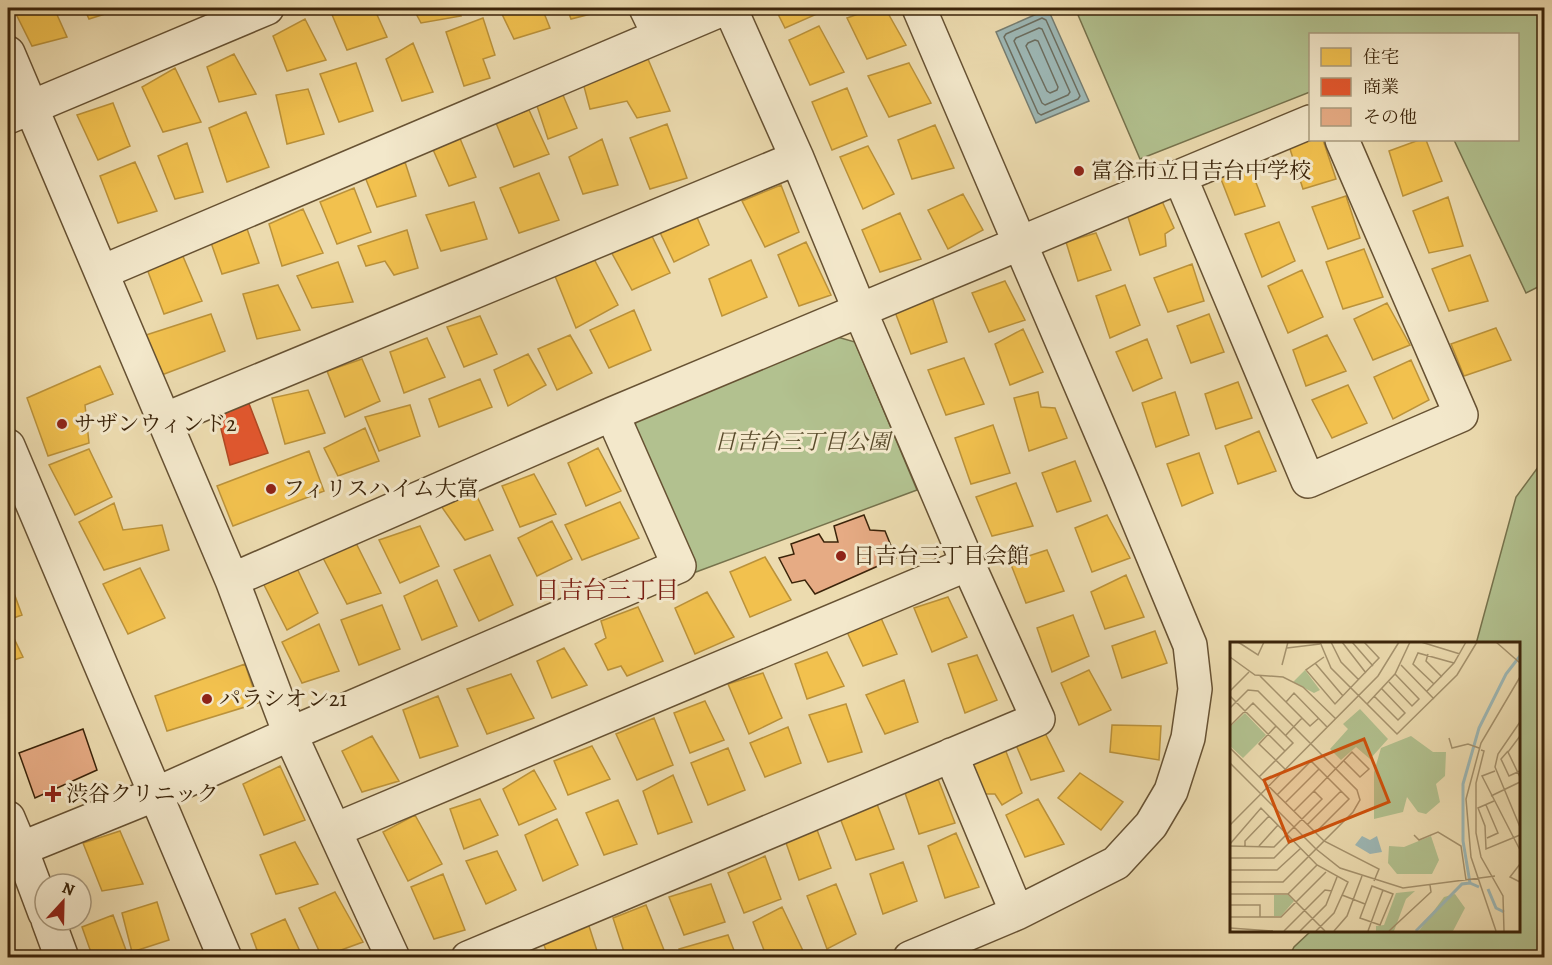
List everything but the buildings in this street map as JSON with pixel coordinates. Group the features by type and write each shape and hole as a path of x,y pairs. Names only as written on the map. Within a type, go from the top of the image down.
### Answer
{"street":[{"path":"19,112 267,8"},
{"path":"102,272 652,21 725,8"},
{"path":"468,957 1038,718 968,564 797,158 730,8"},
{"path":"910,957 1017,913 1116,863 1151,825 1171,791 1188,738 1195,689 1190,645 919,8"},
{"path":"8,52 19,112 102,272 232,580 290,734 393,957"},
{"path":"232,580 612,414 1309,123"},
{"path":"1180,177 1308,481 1461,415 1342,141"},
{"path":"164,420 797,158"},
{"path":"14,852 156,794 679,566 612,414"},
{"path":"8,446 225,957"},
{"path":"334,830 968,564"},
{"path":"951,755 1017,913"},
{"path":"8,818 14,852 33,889"},
{"path":"50,932 55,955"}],"green space":[{"name":"富谷市立日吉台中学校","path":"1075,8 1544,8 1544,284 1526,293 1454,141 1519,141 1519,33 1309,33 1309,92 1140,159"},
{"name":"日吉台三丁目公園","path":"834,336 855,342 917,490 696,572 631,436 638,417"},
{"path":"1544,459 1544,957 1289,957 1294,947 1310,932 1519,932 1519,642 1477,642 1516,497"}],"water":[{"path":"1048,9 1089,101 1036,123 996,32"}],"place":[{"name":"富谷市立日吉台中学校","path":"1079,171"},
{"name":"サザンウィンド2","path":"62,424"},
{"name":"フィリスハイム大富","path":"271,489"},
{"name":"日吉台三丁目会館","path":"841,556"},
{"name":"パラシオン21","path":"207,699"},
{"name":"渋谷クリニック","path":"53,794"}],"district":[{"name":"日吉台三丁目","path":"607,590"}]}
